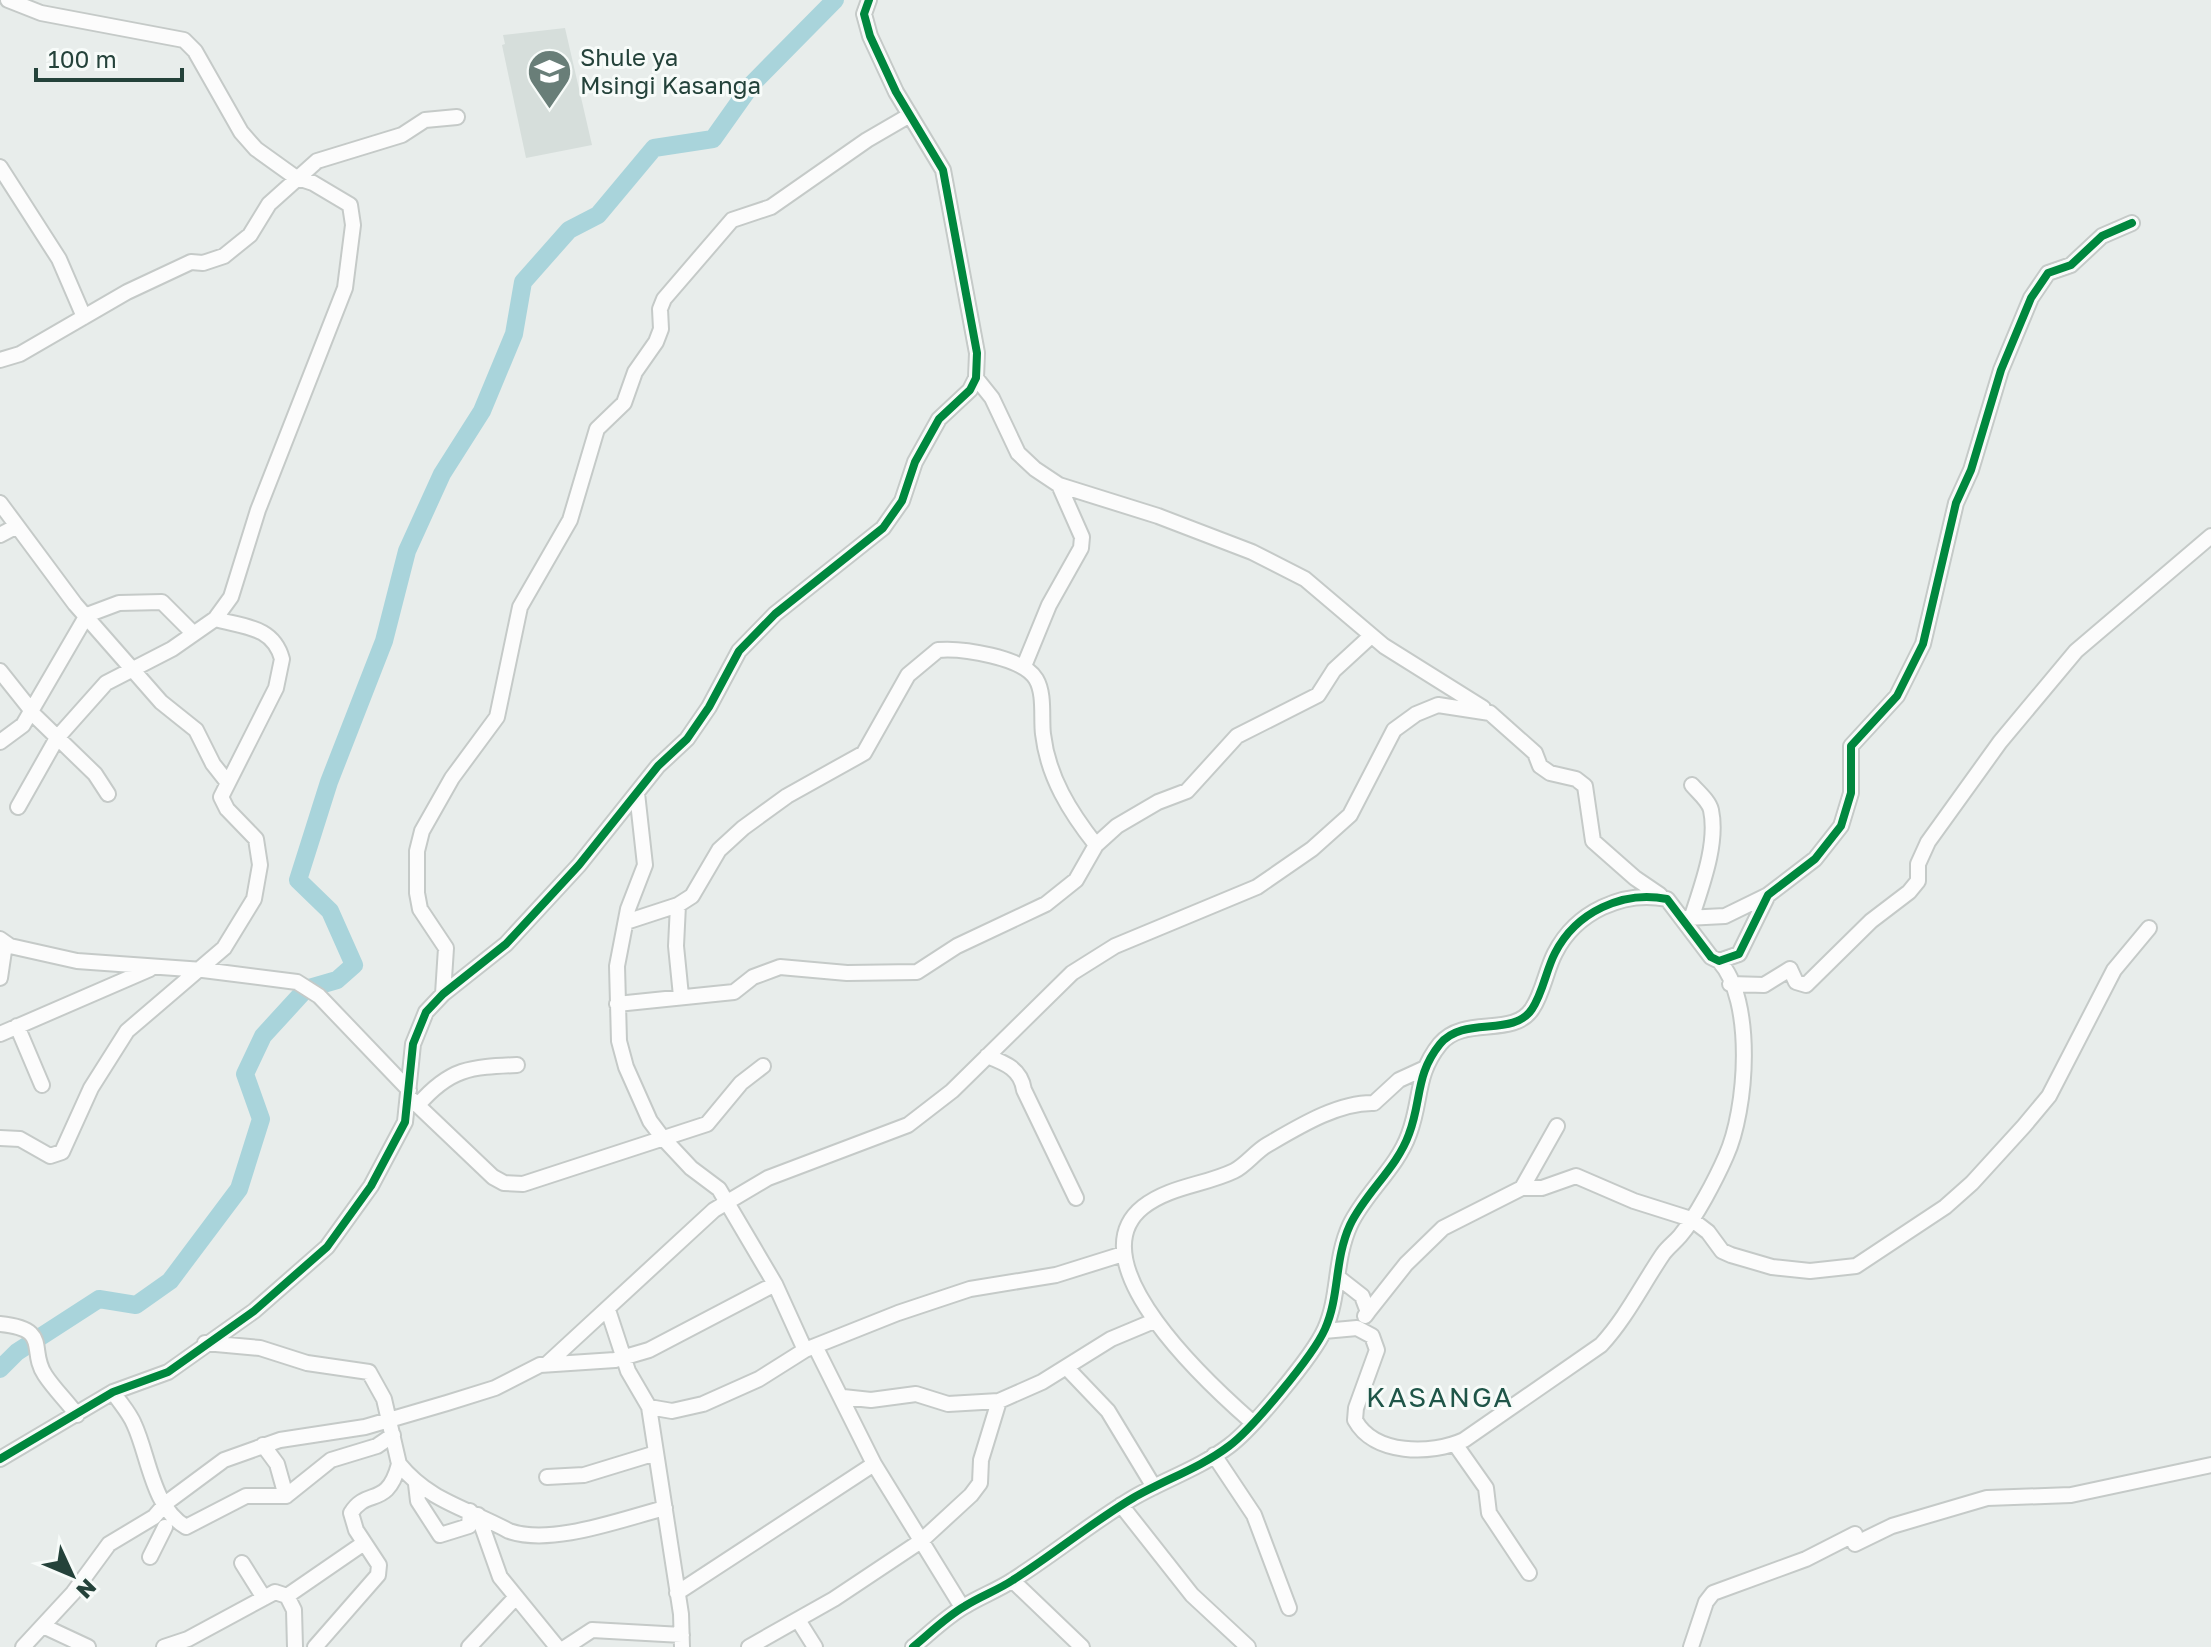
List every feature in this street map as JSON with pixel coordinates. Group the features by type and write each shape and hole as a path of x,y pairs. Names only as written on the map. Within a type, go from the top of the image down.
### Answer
{"street":[{"path":"0,2 8,0 41,13 184,40 195,51 241,132 272,162 350,205 353,225 345,288 258,510 231,597 215,619 157,659 106,683 57,738 18,807"},
{"path":"0,1459 113,1392 168,1372 254,1311 327,1247 381,1169 405,1122 412,1097 416,1033 426,1012 531,920 701,719 739,651 775,614 888,522 902,501 915,462 939,419 970,390 976,378 973,327 954,244 943,170 910,115 870,36 864,14 869,0"},
{"path":"443,994 446,948 420,909 417,893 417,851 422,831 452,778 497,717 520,607 570,520 597,429 624,403 635,372 656,342 661,329 660,309 664,299 732,220 771,207 867,140 910,115"},
{"path":"0,360 20,354 191,262 203,263 224,256 250,235 264,209 295,177 317,161 402,135 425,120 457,117"},
{"path":"0,167 59,259 84,317"},
{"path":"1687,917 1725,916 1768,895 1815,859 1841,826 1851,793 1851,746 1897,696 1923,644 1956,503 1971,470 2001,370 2031,298 2048,273 2071,265 2102,236 2132,223"},
{"path":"976,378 992,398 1018,453 1059,485 1158,516 1252,552 1305,579 1342,607 1371,636 1490,713 1535,753 1540,766 1550,773 1576,779 1585,786 1593,841 1687,917 1695,940 1728,971 1746,1032 1736,1122 1726,1156 1691,1219 1662,1256 1617,1328 1601,1345 1521,1403 1455,1444 1385,1447 1358,1425 1356,1408 1377,1350 1372,1336 1357,1328 1324,1331"},
{"path":"1024,666 1049,605 1081,548 1082,537 1059,485"},
{"path":"0,503 47,570 161,702 196,730 213,764 228,783"},
{"path":"0,535 17,526"},
{"path":"1730,984 1764,985 1790,969 1796,982 1806,985 1871,921 1909,892 1918,881 1918,864 1928,842 2038,695 2092,635 2211,536"},
{"path":"0,742 18,730 87,615 119,603 162,602 192,632"},
{"path":"0,1138 20,1139 50,1156 62,1152 91,1088 127,1031 181,982 203,970 224,948 254,899 260,865 256,839 223,802 223,791 276,688 282,659 268,634 252,626 215,619"},
{"path":"617,1004 734,992 753,977 780,967 847,973 917,972 957,946 1046,904 1076,880 1096,845 1138,812 1187,791 1237,736 1318,695 1334,670 1371,636"},
{"path":"626,922 678,905 692,896 719,850 743,828 787,796 864,753 908,675 938,650 953,649 1024,666 1037,681 1047,756 1061,793 1096,845"},
{"path":"0,671 30,711 95,774 108,794"},
{"path":"547,1364 699,1222 725,1204 768,1178 908,1125 952,1091 1072,973 1115,946 1257,887 1336,831 1350,815 1389,738 1402,722 1438,705 1490,713"},
{"path":"1687,917 1708,862 1712,821 1711,807 1692,785"},
{"path":"637,793 645,865 618,945 619,1041 626,1067 650,1121 662,1137 691,1168 719,1189 810,1348 843,1397 874,1464 962,1607"},
{"path":"1719,961 1739,954 1768,895"},
{"path":"913,1647 962,1607 1013,1581 1121,1505 1232,1444 1324,1331 1335,1308 1339,1278 1337,1262 1351,1223 1409,1136 1423,1069 1443,1041 1458,1032 1525,1018 1534,1006 1555,953 1577,923 1610,904 1635,897 1667,899"},
{"path":"678,905 676,946 681,996"},
{"path":"1357,1328 1406,1264 1443,1228 1522,1188 1542,1188 1576,1176 1634,1201 1691,1219 1708,1232 1722,1251 1731,1255 1772,1267 1830,1272 1856,1266 1929,1220 1972,1183 2049,1096 2114,970 2149,928"},
{"path":"0,978 3,942 77,961 203,970 297,982 319,996 412,1097 493,1177 515,1184 558,1175 707,1124 741,1083 763,1066"},
{"path":"9,1030 153,968"},
{"path":"0,1017 42,1085"},
{"path":"987,1056 1009,1065 1022,1079 1055,1159 1076,1198"},
{"path":"412,1097 454,1073 517,1065"},
{"path":"1252,1422 1182,1355 1154,1321 1123,1254 1128,1224 1144,1207 1182,1187 1236,1170 1264,1146 1337,1110 1357,1103 1374,1103 1399,1080 1423,1069"},
{"path":"1522,1188 1557,1126"},
{"path":"649,1407 672,1411 713,1401 759,1379 810,1348 970,1289 1056,1275 1123,1254"},
{"path":"1339,1278 1362,1296 1368,1312"},
{"path":"23,1647 73,1593 102,1551 164,1515 224,1460 263,1445 365,1427 495,1388 547,1364 624,1358 677,1338 775,1284"},
{"path":"566,1647 592,1630 682,1641 649,1407 624,1358 608,1310"},
{"path":"843,1397 871,1400 916,1394 948,1404 999,1401 1066,1367 1111,1339 1154,1321"},
{"path":"0,1324 17,1327 35,1339 45,1375 77,1415"},
{"path":"205,1343 260,1348 307,1363 364,1369 378,1385 390,1418 399,1464 429,1494 475,1520 518,1534 543,1533 606,1524 665,1508"},
{"path":"1066,1367 1108,1411 1154,1487"},
{"path":"113,1392 134,1423 164,1515 150,1557"},
{"path":"749,1647 798,1620 921,1541 979,1487 981,1460 999,1401"},
{"path":"164,1515 188,1527 246,1496 286,1496 331,1460 377,1446 393,1435"},
{"path":"1455,1444 1486,1488 1489,1513 1529,1573"},
{"path":"263,1445 277,1464 286,1496"},
{"path":"547,1477 584,1475 656,1453"},
{"path":"1214,1455 1254,1515 1289,1608"},
{"path":"315,1647 378,1575 379,1565 364,1543 351,1513 361,1503 381,1496 391,1488 399,1464"},
{"path":"677,1593 874,1464"},
{"path":"1691,1647 1706,1602 1713,1593 1806,1559 1855,1534 1855,1544 1892,1526 1994,1497 2071,1495 2211,1465"},
{"path":"416,1484 418,1501 440,1535 475,1520"},
{"path":"1121,1505 1192,1595 1248,1647"},
{"path":"475,1520 495,1568 515,1598 557,1647"},
{"path":"287,1596 364,1543"},
{"path":"242,1563 264,1598"},
{"path":"1013,1581 1082,1647"},
{"path":"164,1647 188,1639 275,1592 287,1596 294,1610 295,1647"},
{"path":"469,1647 515,1598"},
{"path":"798,1620 815,1647"},
{"path":"43,1626 88,1647"},
{"path":"536,1647 544,1633"}],"shaded area":[{"path":"565,28 592,145 526,158 502,45 505,44 503,35"}],"waterway":[{"path":"0,1369 17,1352 99,1299 136,1305 170,1281 239,1189 261,1119 245,1074 263,1036 306,989 337,980 354,965 330,911 298,880 329,782 384,641 407,551 442,474 482,411 514,334 523,282 569,230 598,215 654,148 713,139 752,84 835,0"}],"cycle path":[{"path":"0,1459 113,1392 168,1372 254,1311 327,1247 371,1186 405,1122 413,1044 426,1012 443,994 506,944 579,865 658,766 687,739 709,707 739,651 775,614 883,528 902,501 915,462 939,419 970,390 976,378 977,353 943,170 896,92 870,36 864,14 869,0"},
{"path":"913,1647 958,1610 1013,1580 1133,1498 1218,1454 1252,1424 1295,1373 1325,1329 1333,1303 1341,1251 1350,1225 1404,1146 1426,1066 1432,1055 1450,1035 1462,1030 1513,1023 1524,1018 1536,1003 1555,953 1575,926 1602,907 1618,901 1650,897 1667,899 1711,957 1719,961 1739,954 1768,895 1815,859 1841,826 1851,793 1851,746 1897,696 1923,644 1956,503 1971,470 2001,370 2031,298 2048,273 2071,265 2102,236 2132,223"}],"place":[{"name":"Shule ya Msingi Kasanga","path":"549,111"}],"district":[{"name":"KASANGA","path":"1440,1397"}]}
